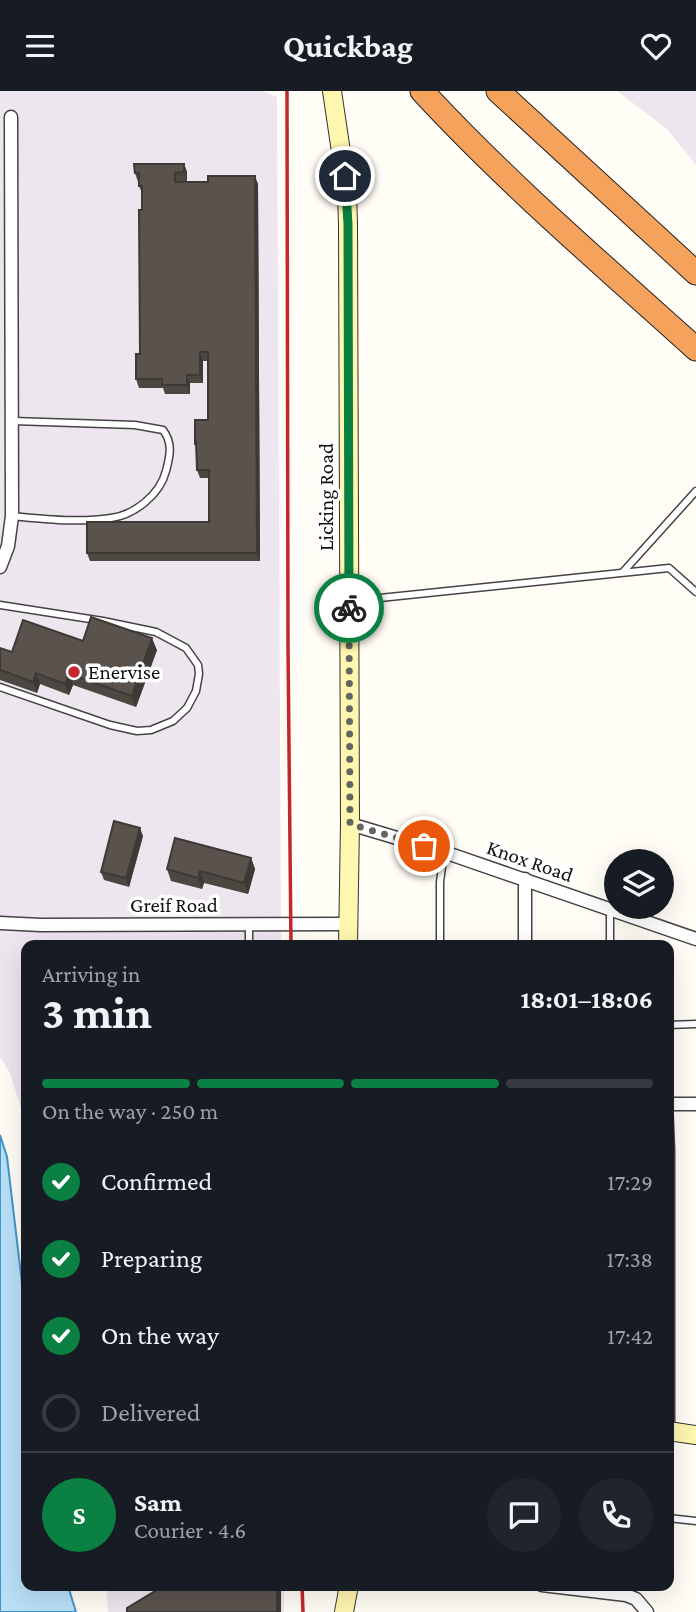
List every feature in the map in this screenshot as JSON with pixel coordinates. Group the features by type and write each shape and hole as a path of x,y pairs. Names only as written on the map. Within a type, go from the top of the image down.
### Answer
{"highway":[{"path":"422,91 532,201 696,349"},
{"path":"498,91 696,273"}],"street":[{"name":"Licking Road","path":"332,91 347,192 348,224 348,940"},
{"path":"0,567 8,545 12,516 11,117"},
{"name":"Knox Road","path":"350,824 444,852 604,907"},
{"path":"525,880 525,940"},
{"name":"Knox Road","path":"639,919 696,939"},
{"name":"Greif Road","path":"0,923 348,924"},
{"path":"674,1104 696,1104"},
{"path":"674,1432 696,1435"},
{"path":"344,1612 348,1591"},
{"path":"592,1591 626,1595 636,1599 647,1612"}],"lane":[{"path":"12,516 73,520 112,518 129,513 157,491 165,477 170,458 168,437 163,430 153,427 13,421"},
{"path":"623,572 696,491"},
{"path":"349,601 669,568 696,592"},
{"path":"0,605 156,632 186,648 198,665 199,674 196,691 187,708 173,721 151,730 137,731 110,725 0,687"},
{"path":"440,940 440,882 444,852"},
{"path":"610,919 610,940"},
{"path":"249,924 249,940"},
{"path":"674,1025 696,1024"},
{"path":"674,1519 696,1521"}],"shaded area":[{"path":"0,91 263,91 277,97 281,940 21,940 21,1109 10,1073 0,1057"},
{"path":"617,91 696,91 696,165 667,129"},
{"path":"106,1591 284,1591 284,1612 108,1612"}],"water":[{"path":"0,1135 7,1157 21,1275 21,1591 70,1591 76,1612 0,1612"}],"building":[{"path":"134,164 184,164 184,172 175,173 175,182 208,182 208,176 255,176 257,553 87,553 87,522 209,522 209,470 197,470 195,443 195,420 208,420 208,352 200,352 200,375 187,375 187,385 162,385 162,379 136,379 136,354 140,354 139,210 142,210 142,186 139,186 139,173 135,173"},
{"name":"Enervise","path":"91,617 152,638 132,696 69,674 65,684 36,673 33,682 0,670 0,648 12,652 23,620 83,641"},
{"path":"114,821 140,828 126,878 101,872"},
{"path":"175,838 251,858 244,883 200,871 198,878 167,869"},
{"path":"155,1591 277,1591 277,1612 127,1612 127,1608"}],"railway":[{"path":"287,91 291,940"},
{"path":"302,1591 303,1612"}],"way so far":[{"path":"349,608 350,824 424,846"}],"place":[{"name":"Enervise","path":"74,672"}],"route":[{"path":"345,176 348,224 349,608"}]}
